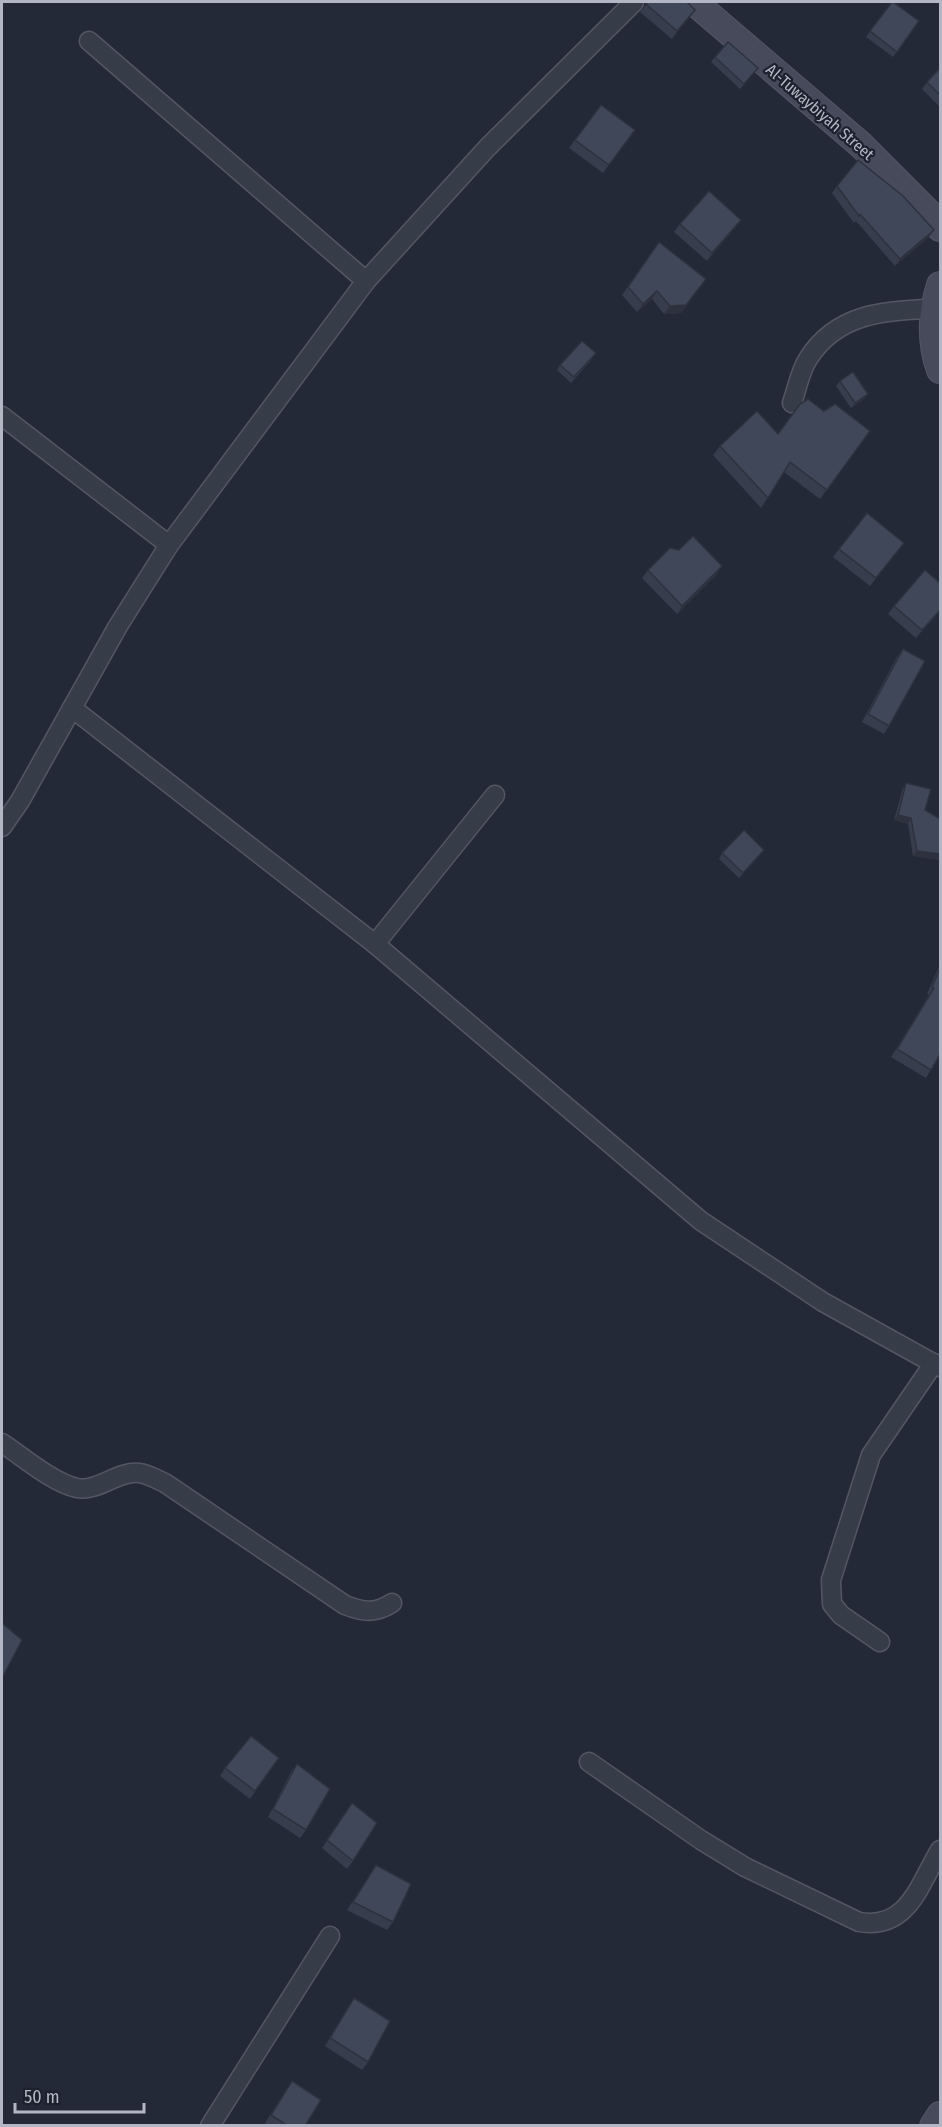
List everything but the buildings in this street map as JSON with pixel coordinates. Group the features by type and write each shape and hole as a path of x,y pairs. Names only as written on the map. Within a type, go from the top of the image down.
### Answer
{"street":[{"path":"2,827 20,801 117,626 169,545 366,281 487,148 634,2"},
{"name":"Al-Tuwaybiyah Street","path":"694,2 861,145 936,220 940,228"},
{"path":"89,41 366,281"},
{"path":"792,403 807,360 827,334 843,323 936,297 934,345 940,370"},
{"path":"2,416 169,545"},
{"path":"72,708 375,944 701,1221 824,1302 937,1365 870,1455 831,1580 832,1604 841,1615 880,1642"},
{"path":"375,944 495,795"},
{"path":"2,1443 75,1488 89,1487 131,1473 149,1475 165,1483 345,1605 364,1612 381,1610 392,1603"},
{"path":"589,1762 701,1840 745,1867 859,1922 876,1924 899,1914 915,1894 940,1850"},
{"path":"210,2126 330,1936"},
{"path":"933,2126 940,2115"}]}
